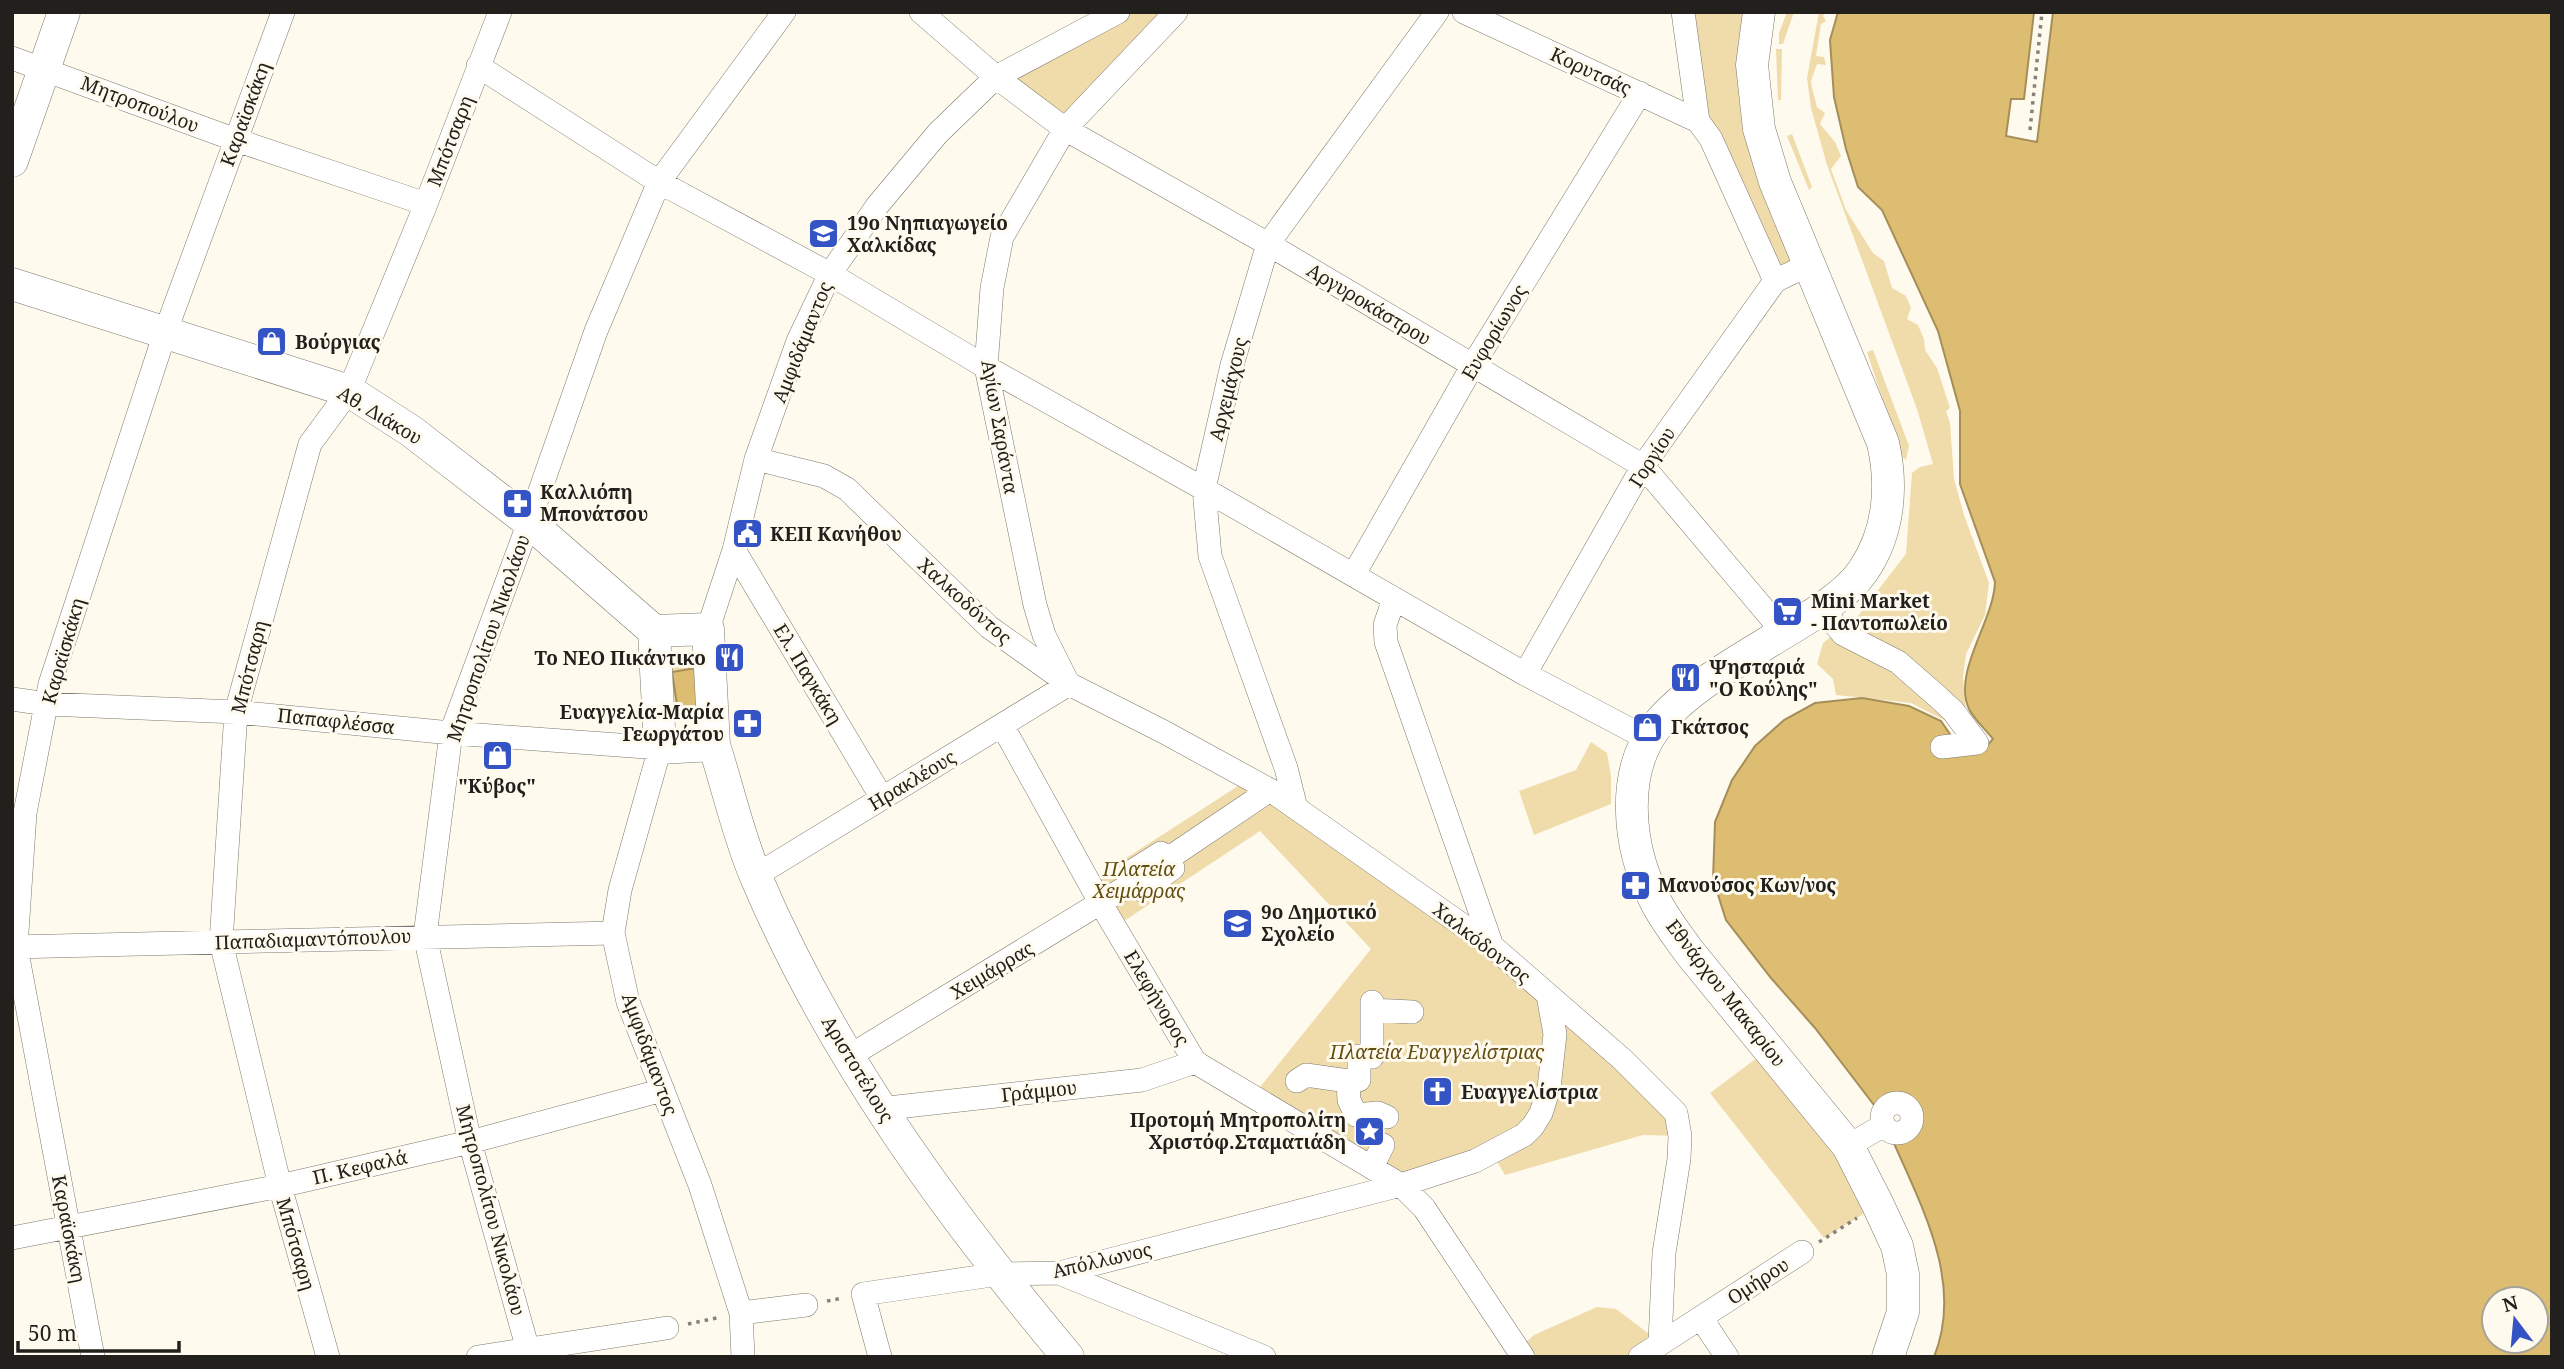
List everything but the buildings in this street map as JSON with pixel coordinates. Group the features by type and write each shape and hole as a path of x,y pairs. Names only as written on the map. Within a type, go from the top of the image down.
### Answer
{"street":[{"path":"12,162 64,12"},
{"name":"Καραϊσκάκη","path":"93,1357 14,947 25,813 50,684 164,333 283,12"},
{"name":"Μπότσαρη","path":"328,1357 280,1186 221,942 236,712 310,444 349,391 426,204 500,12"},
{"name":"Μητροπολίτου Νικολάου","path":"529,1352 470,1142 425,936 451,733 596,331 659,182 784,12"},
{"name":"Αργυροκάστρου","path":"920,12 996,77 1065,129 1268,244 1643,466 1784,633"},
{"name":"Αμφιδάμαντος","path":"708,629 734,550 756,459 798,341 830,274 877,206 938,133 996,77 1118,12"},
{"name":"Αγίων Σαράντα","path":"1069,684 1044,635 1035,605 986,368 992,288 1002,237 1065,129 1176,12"},
{"name":"Αρχεμάχους","path":"1296,808 1286,768 1210,556 1204,489 1232,365 1268,244 1437,12"},
{"name":"Κορυτσάς","path":"1464,12 1640,93 1704,130"},
{"path":"1683,12 1704,130 1775,281"},
{"path":"1759,12 1752,65 1759,129 1775,182 1808,265"},
{"name":"Μητροπούλου","path":"12,58 236,141 426,204"},
{"path":"478,66 659,182 830,274 986,368 1204,489 1525,674 1648,739"},
{"name":"Ευφορίωνος","path":"1353,574 1473,365 1640,93"},
{"name":"Γοργίου","path":"1525,674 1643,466 1775,281 1808,265"},
{"name":"Εθνάρχου Μακαρίου","path":"1808,265 1875,422 1888,464 1889,487 1883,526 1862,572 1845,589 1821,608 1686,698 1659,724 1648,739 1638,763 1632,820 1640,862 1655,901 1690,953 1848,1146 1878,1205 1897,1247 1903,1274 1903,1312 1888,1357"},
{"name":"Αθ. Διάκου","path":"12,284 349,391 411,431 529,522 654,631"},
{"name":"Χαλκοδόντος","path":"756,459 824,476 847,489 989,627 1069,684"},
{"name":"Ελ. Παγκάκη","path":"734,550 883,798"},
{"path":"1394,598 1385,625 1385,642 1492,946"},
{"path":"1821,608 1843,634 1898,662 1953,711 1977,743 1942,747"},
{"path":"708,629 654,631 660,748 714,745"},
{"name":"Αριστοτέλους","path":"708,629 714,745 755,876 805,977 879,1109 999,1274 1068,1357"},
{"name":"Ηρακλέους","path":"755,876 1069,684"},
{"name":"Χαλκόδοντος","path":"1069,684 1270,790 1492,946 1622,1059 1676,1113 1679,1159 1664,1253 1660,1342"},
{"name":"Παπαφλέσσα","path":"12,699 47,704 236,712 451,733 660,748"},
{"name":"Ελεφήνορος","path":"1002,725 1101,904 1195,1062 1289,1096 1372,1167 1401,1185 1424,1208 1523,1357"},
{"name":"Αμφιδάμαντος","path":"660,748 620,890 613,933 628,1002 700,1185 741,1314 743,1357"},
{"name":"Χειμάρρας","path":"848,1057 1101,904 1136,881 1130,872 1161,853 1166,860 1270,790"},
{"name":"Παπαδιαμαντόπουλου","path":"14,947 613,933"},
{"name":"Απόλλωνος","path":"863,1294 999,1274 1059,1273 1401,1185 1475,1161 1513,1143 1533,1126 1541,1113 1553,1063 1555,1034 1548,995"},
{"path":"1289,1096 1306,1075 1359,1080 1359,1056 1372,1057 1372,1006 1412,1013"},
{"name":"Γράμμου","path":"879,1109 1142,1080 1195,1062"},
{"path":"1348,1081 1349,1100 1356,1115 1378,1113 1387,1117"},
{"name":"Π. Κεφαλά","path":"12,1238 280,1186 470,1142 663,1090"},
{"path":"1848,1146 1884,1125"},
{"path":"1372,1167 1383,1145"},
{"name":"Ομήρου","path":"1640,1357 1802,1252"},
{"path":"1059,1273 1264,1357"},
{"path":"863,1294 880,1357"},
{"path":"741,1314 806,1305"},
{"path":"1701,1318 1727,1357"},
{"path":"478,1357 529,1352 667,1328"}],"path":[{"path":"2030,130 2042,12"},
{"name":"Ομήρου","path":"1802,1252 1878,1205"},
{"path":"806,1305 863,1294"},
{"path":"667,1328 741,1314"}],"green space":[{"path":"1118,12 1176,12 1065,129 996,77"},
{"path":"1683,12 1759,12 1752,65 1808,265 1775,281 1711,139"},
{"path":"1787,12 1794,12 1783,44 1779,44 1779,33"},
{"path":"1819,12 1825,12 1823,16 1826,21 1821,24 1816,56 1824,57 1826,65 1817,64 1811,81 1817,107 1825,113 1820,124 1835,142 1841,156 1831,169 1846,210 1873,253 1884,261 1892,288 1906,296 1911,308 1907,319 1918,325 1925,350 1937,368 1950,408 1946,411 1950,423 1954,479 1989,583 1985,615 1966,654 1963,677 1966,712 1948,722 1911,703 1836,695 1833,679 1817,664 1823,643 1858,616 1906,554 1912,473 1920,467 1933,464 1917,409 1827,165 1811,108 1807,78"},
{"path":"1776,49 1782,49 1781,100 1778,100"},
{"path":"1792,134 1812,187 1809,190 1787,136"},
{"path":"1873,350 1909,446 1906,460 1901,456 1867,352"},
{"path":"683,659 694,661 700,718 690,721 677,714 672,697 670,669"},
{"path":"1591,742 1607,753 1611,776 1611,804 1534,835 1519,791 1576,770"},
{"name":"Πλατεία Ευαγγελίστριας","path":"1249,779 1270,790 1622,1059 1680,1136 1643,1135 1505,1175 1492,1153 1401,1185 1253,1096 1371,949 1260,831 1115,927 1089,882"},
{"path":"1769,1049 1878,1205 1824,1238 1710,1093"},
{"path":"1597,1307 1616,1309 1660,1342 1640,1357 1509,1357 1534,1335"}],"shaded area":[{"path":"1838,12 2034,12 2024,99 2011,99 2006,136 2037,142 2053,12 2552,12 2552,1357 1934,1357 1942,1329 1942,1274 1927,1219 1893,1141 1914,1129 1915,1110 1908,1101 1901,1100 1877,1109 1815,1028 1771,978 1726,920 1713,879 1715,822 1732,780 1755,746 1784,720 1815,703 1862,698 1909,706 1941,721 1954,740 1938,750 1981,753 1993,739 1971,713 1965,695 1969,663 1988,613 1995,582 1960,484 1960,411 1938,331 1882,210 1858,187 1834,97 1830,40"},
{"path":"696,668 702,707 678,711 672,672"}],"place":[{"name":"19ο Νηπιαγωγείο Χαλκίδας","path":"824,234"},
{"name":"Βούργιας","path":"272,342"},
{"name":"Καλλιόπη Μπονάτσου","path":"517,503"},
{"name":"ΚΕΠ Κανήθου","path":"747,534"},
{"name":"Mini Market - Παντοπωλείο","path":"1788,612"},
{"name":"Το ΝΕΟ Πικάντικο","path":"729,658"},
{"name":"Ψησταριά \"Ο Κούλης\"","path":"1686,678"},
{"name":"Ευαγγελία-Μαρία Γεωργάτου","path":"747,723"},
{"name":"Γκάτσος","path":"1648,727"},
{"name":"\"Κύβος\"","path":"497,755"},
{"name":"Μανούσος Κων/νος","path":"1635,885"},
{"name":"9ο Δημοτικό Σχολείο","path":"1238,923"},
{"name":"Ευαγγελίστρια","path":"1438,1092"},
{"name":"Προτομή Μητροπολίτη Χριστόφ.Σταματιάδη","path":"1369,1131"}],"park label":[{"name":"Πλατεία Χειμάρρας","path":"1139,880"}]}
